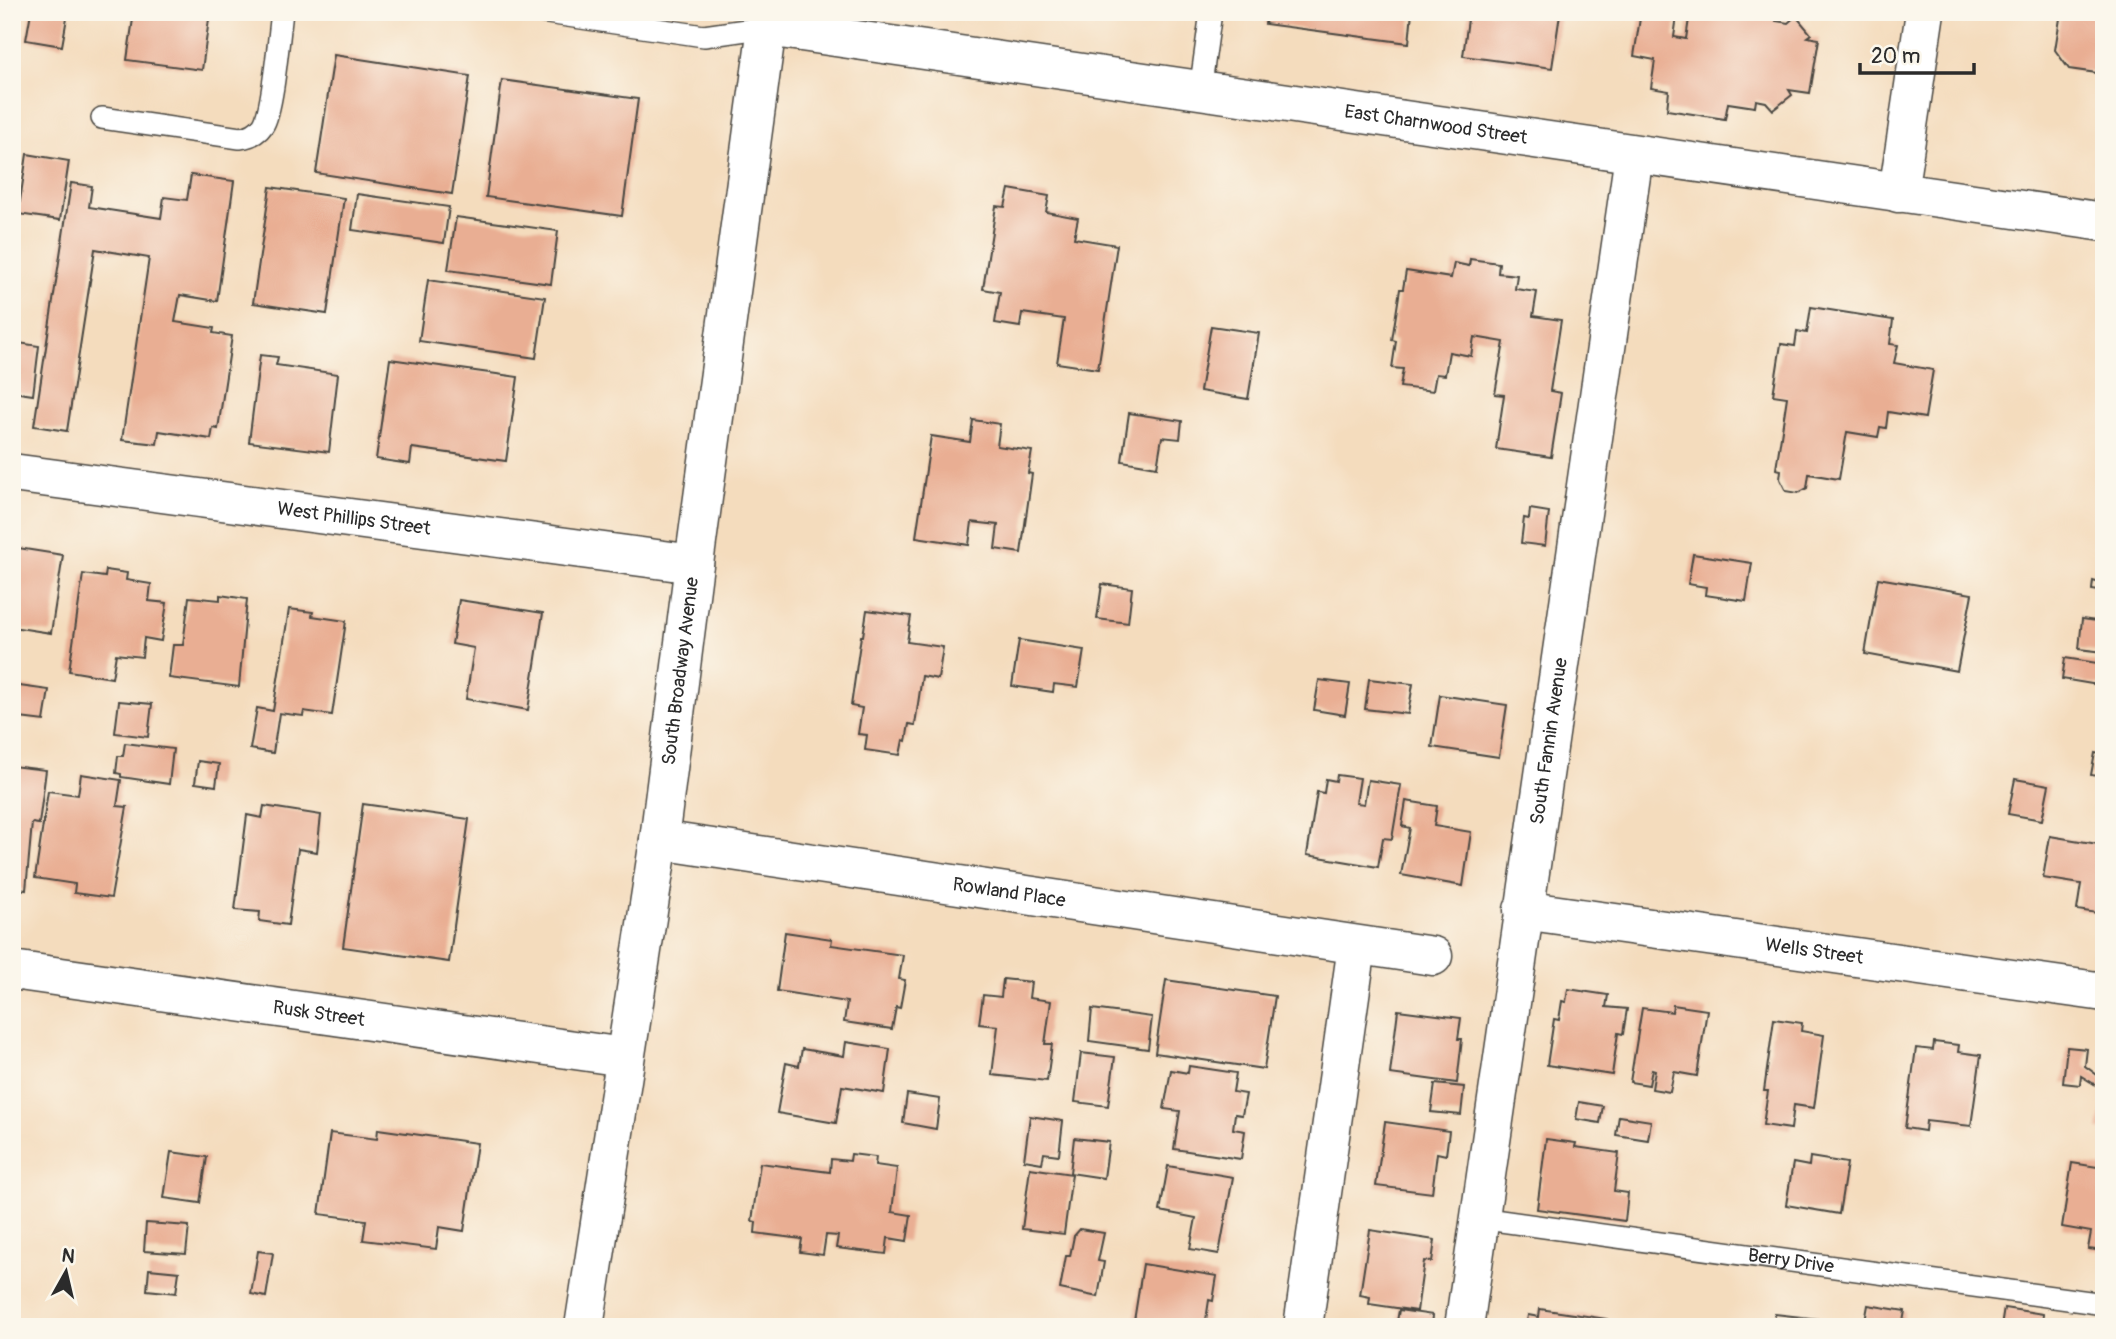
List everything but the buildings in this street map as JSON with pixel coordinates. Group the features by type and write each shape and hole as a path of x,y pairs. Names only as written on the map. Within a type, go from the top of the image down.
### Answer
{"street":[{"path":"1898,193 1925,12"},
{"name":"East Charnwood Street","path":"768,20 1199,91 2104,222"},
{"name":"South Broadway Avenue","path":"584,1327 659,840 768,20"},
{"name":"South Fannin Avenue","path":"1464,1327 1634,155"},
{"name":"West Phillips Street","path":"12,472 694,564"},
{"name":"Rowland Place","path":"659,840 1433,956"},
{"name":"Wells Street","path":"1523,910 2104,992"},
{"path":"1303,1327 1357,946"},
{"name":"Rusk Street","path":"12,970 624,1057"}],"lane":[{"path":"102,118 240,138 249,137 264,124 267,116 282,12"},
{"path":"540,12 656,20 704,36 768,20"},
{"path":"1199,91 1211,12"},
{"name":"Berry Drive","path":"1479,1218 2104,1304"}]}
